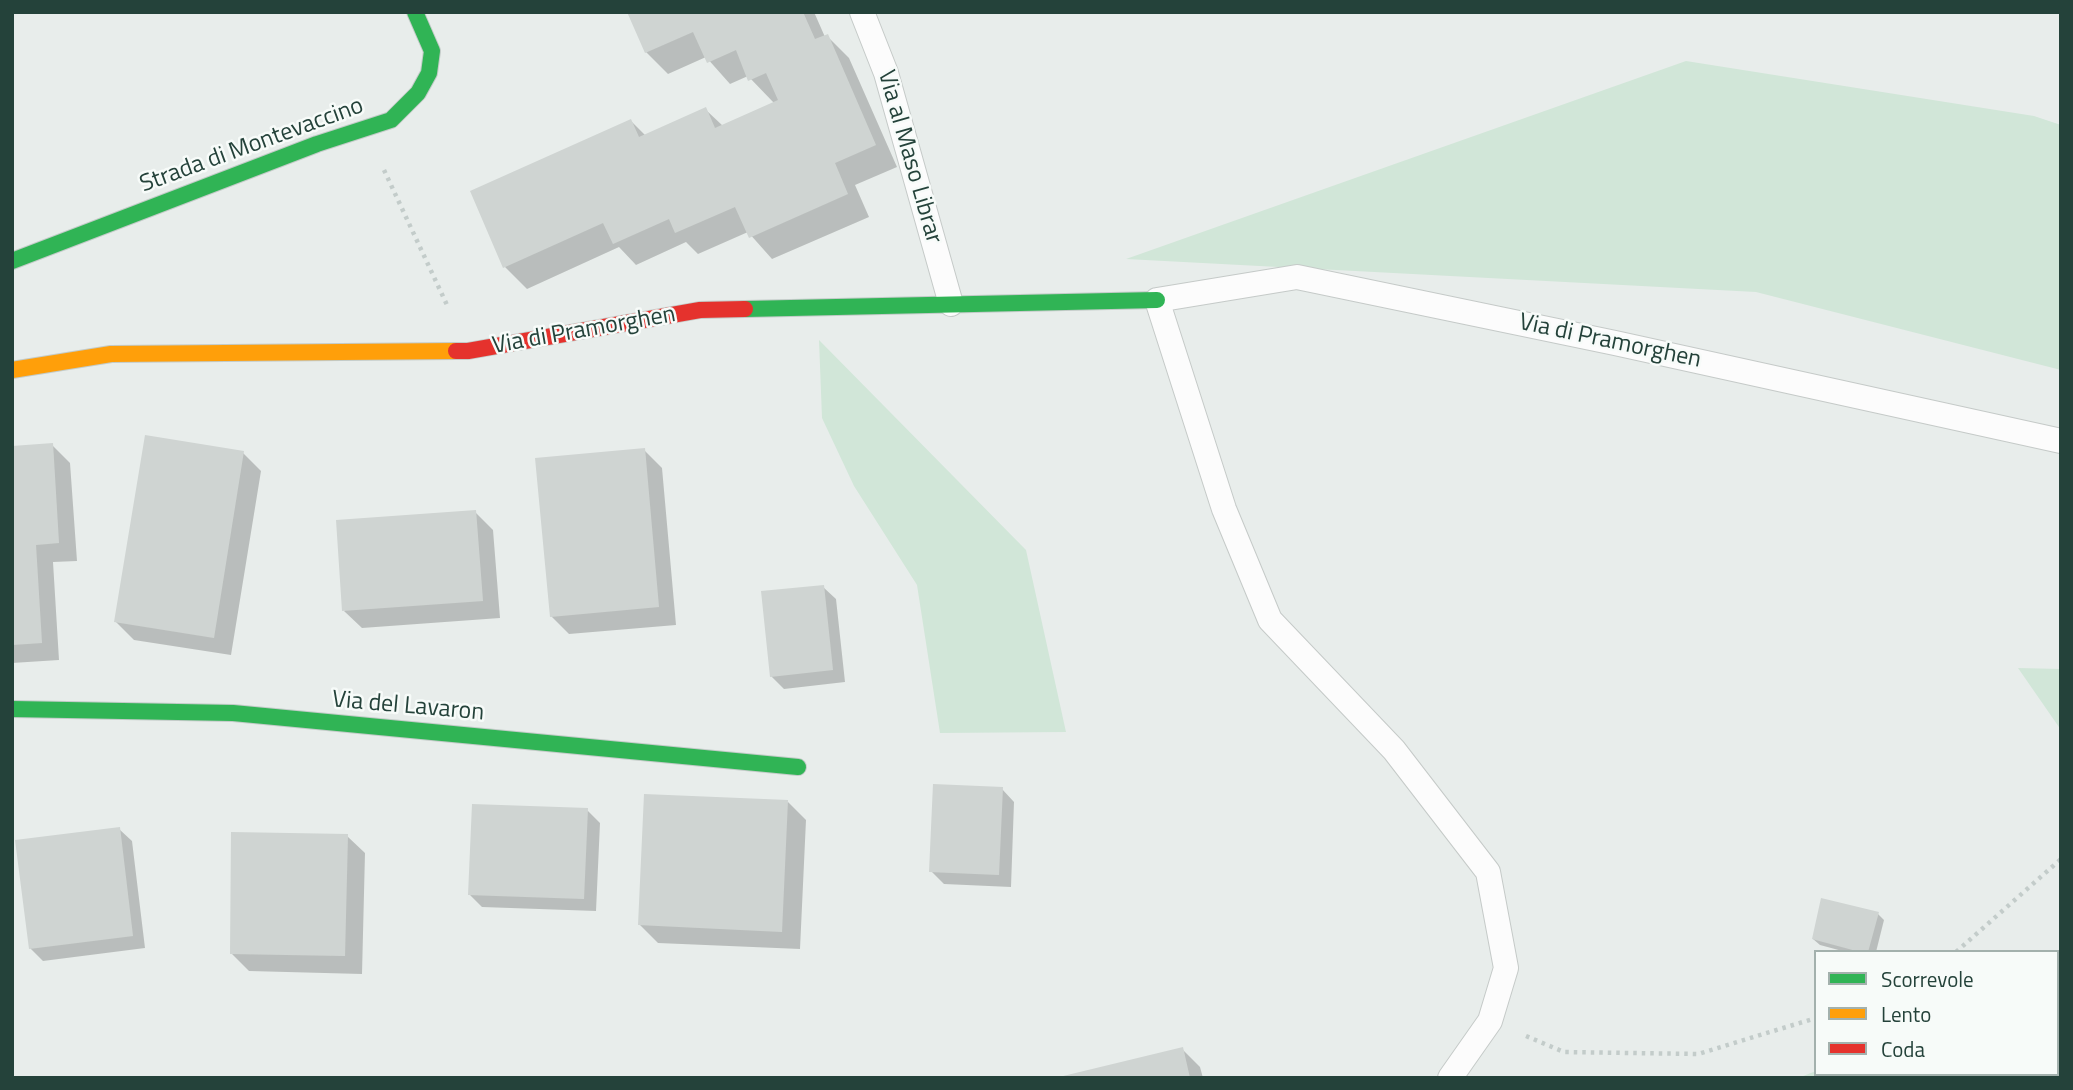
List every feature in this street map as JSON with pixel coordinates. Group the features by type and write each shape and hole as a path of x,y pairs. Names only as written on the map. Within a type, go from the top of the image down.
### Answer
{"street":[{"name":"Strada di Montevaccino","path":"12,261 317,144 391,120 418,93 429,74 432,51 417,13"},
{"name":"Via di Pramorghen","path":"12,370 111,355 468,351 700,310 1157,300"},
{"name":"Via del Lavaron","path":"12,709 233,713 798,767"}],"lane":[{"name":"Via al Maso Librar","path":"862,12 886,73 951,304"},
{"name":"Via di Pramorghen","path":"1157,300 1297,277 1656,351 2061,441"},
{"path":"1157,300 1224,509 1270,620 1394,750 1488,872 1506,968 1490,1021 1450,1078"}],"path":[{"path":"365,128 468,351"},
{"path":"1958,950 2061,859"},
{"path":"1490,1021 1564,1052 1698,1054 1814,1019"}],"green space":[{"path":"1686,61 2034,116 2061,125 2061,370 1756,292 1126,259"},
{"path":"819,340 1026,550 1066,732 940,733 917,585 854,486 822,418"},
{"path":"2018,668 2061,669 2061,730"},
{"path":"2061,951 2061,1078 1798,1078 1814,1072 1814,1076 2059,1076"}],"building":[{"path":"627,12 803,12 815,39 828,34 876,145 835,163 848,194 749,238 735,207 675,233 669,219 613,244 603,223 503,268 470,191 631,119 639,137 706,107 715,128 778,100 766,73 748,81 736,50 707,63 693,32 645,53"},
{"path":"145,435 244,451 214,638 114,622"},
{"path":"53,443 59,543 36,545 42,643 12,645 12,446"},
{"path":"645,448 659,607 550,617 535,458"},
{"path":"476,510 483,601 342,611 336,520"},
{"path":"824,585 833,670 770,677 761,591"},
{"path":"933,784 1003,787 999,875 929,872"},
{"path":"644,794 788,800 782,932 638,925"},
{"path":"472,804 588,808 584,899 468,895"},
{"path":"120,827 133,936 29,949 15,840"},
{"path":"231,832 348,834 345,956 230,954"},
{"path":"1821,898 1879,912 1869,950 1853,950 1812,939"},
{"path":"1183,1047 1190,1078 1059,1078 1059,1077"}],"traffic: fast":[{"path":"12,261 317,144 391,120 418,93 429,73 432,51 415,12"},
{"path":"745,309 1157,300"},
{"path":"12,709 233,713 798,767"}],"traffic: slow":[{"path":"12,370 111,354 456,351"}],"traffic: jam":[{"path":"456,351 700,310 745,309"}]}
